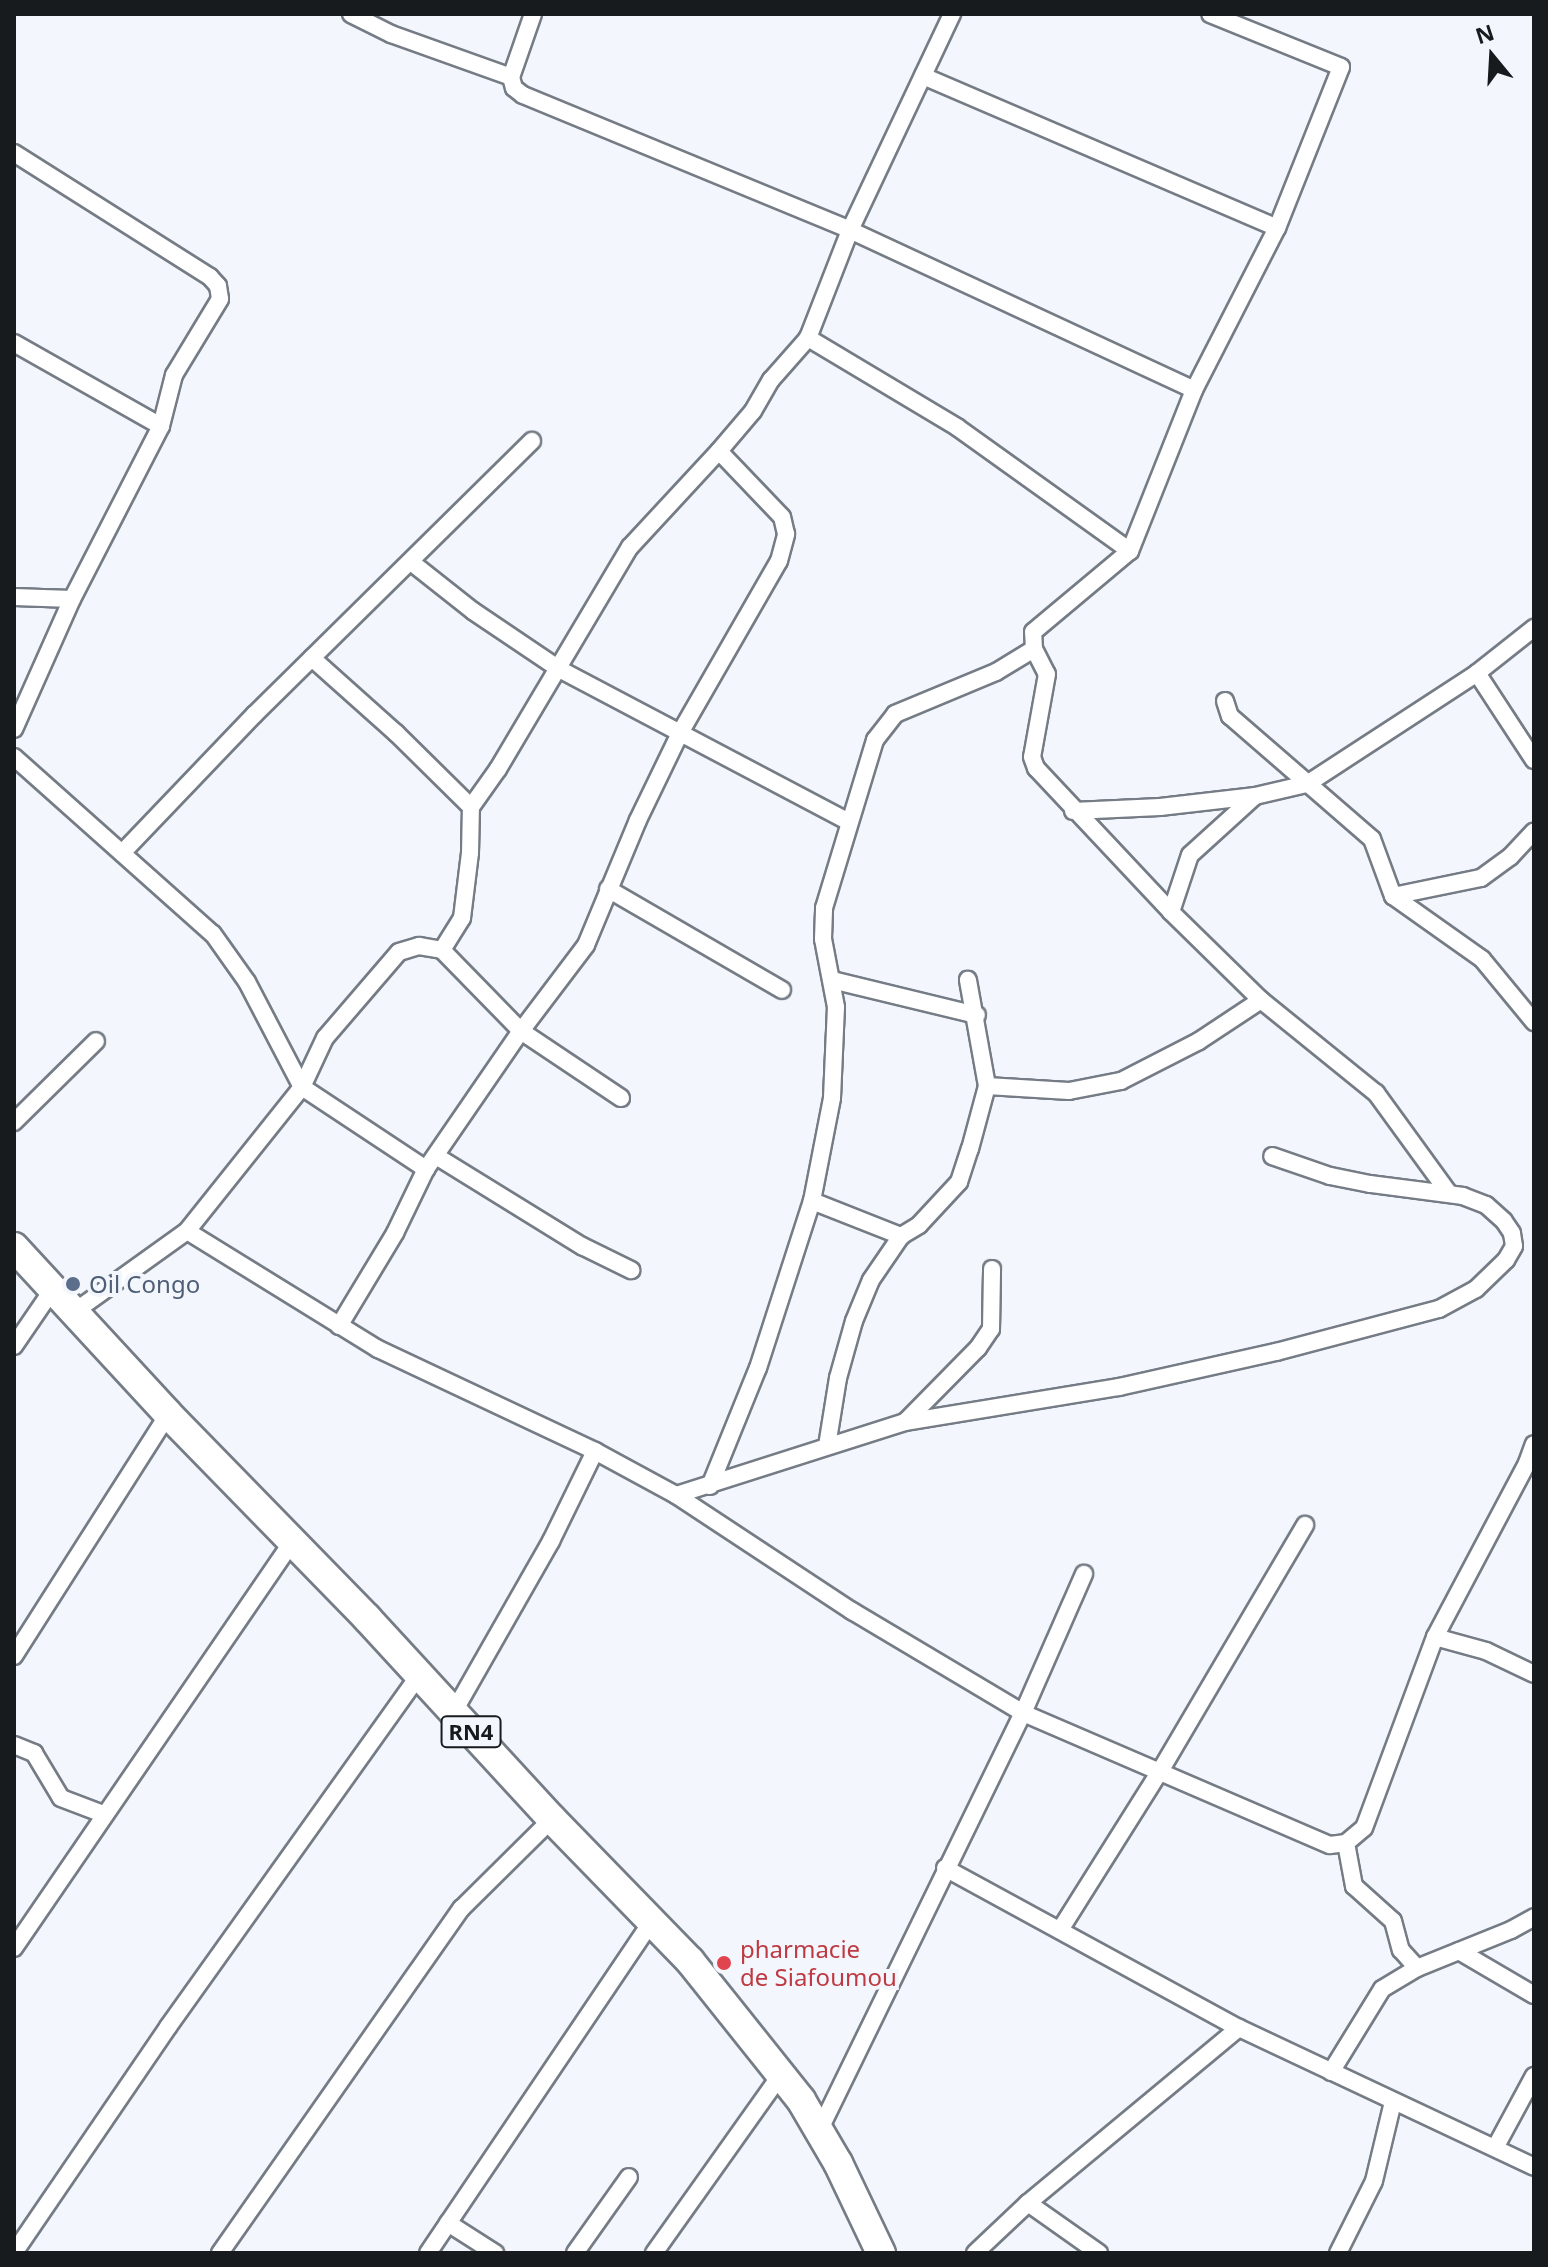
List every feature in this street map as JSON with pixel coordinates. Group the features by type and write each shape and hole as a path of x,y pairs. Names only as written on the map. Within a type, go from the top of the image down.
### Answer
{"highway":[{"name":"RN4","path":"14,1247 168,1414 690,1961 782,2073 819,2131 881,2253"}],"street":[{"path":"351,14 391,34 511,77"},
{"path":"533,14 511,77 514,88 523,95 850,230 1194,390"},
{"path":"442,950 462,918 470,853 471,807 559,669 575,635 630,547 719,451 753,411 771,380 808,338 850,230 952,14"},
{"path":"1210,14 1341,67 1277,228 1194,390 1130,551 1033,632 1034,649 1047,674 1032,757 1036,768 1073,811 1261,1000 1376,1093 1448,1192"},
{"path":"923,76 1277,228"},
{"path":"14,153 210,277 218,286 220,299 174,375 161,426 72,599 14,729"},
{"path":"808,338 957,427 1130,551"},
{"path":"14,343 161,426"},
{"path":"122,853 312,658 532,441"},
{"path":"339,1326 395,1233 431,1163 521,1031 586,945 608,889 680,733 779,561 786,534 782,517 719,451"},
{"path":"411,562 473,611 559,669 849,822"},
{"path":"14,597 72,599"},
{"path":"1073,811 1160,807 1255,796 1307,784 1477,673 1534,628"},
{"path":"710,1486 758,1368 812,1201 832,1098 836,1007 823,939 824,908 875,740 895,714 926,698 996,672 1034,649"},
{"path":"312,658 396,733 471,807"},
{"path":"1477,673 1534,760"},
{"path":"1225,701 1230,716 1372,839 1393,896 1482,959 1534,1022"},
{"path":"14,759 213,934 247,982 302,1087 431,1163 631,1270"},
{"path":"1171,912 1190,855 1255,796"},
{"path":"1393,896 1481,878 1510,857 1534,831"},
{"path":"608,889 782,990"},
{"path":"74,1312 187,1231 302,1087 325,1038 399,952 419,946 442,950 521,1031 621,1098"},
{"path":"832,980 977,1015"},
{"path":"827,1446 838,1378 854,1321 871,1280 901,1236 919,1225 959,1182 987,1086 977,1015 968,980"},
{"path":"987,1086 1069,1091 1121,1081 1199,1041 1261,1000"},
{"path":"14,1122 96,1041"},
{"path":"676,1495 905,1422 1133,1384 1276,1352 1439,1309 1476,1289 1506,1260 1514,1246 1512,1233 1504,1221 1486,1205 1448,1192 1370,1184 1330,1176 1272,1156"},
{"path":"812,1201 901,1236"},
{"path":"187,1231 339,1326 417,1369 595,1451 676,1495 852,1611 1023,1713 1330,1845 1346,1843 1364,1828 1435,1637 1531,1465 1534,1444"},
{"path":"905,1422 978,1348 991,1329 992,1269"},
{"path":"14,1346 53,1289"},
{"path":"14,1656 168,1414"},
{"path":"453,1713 551,1541 595,1451"},
{"path":"1060,1930 1159,1773 1305,1525"},
{"path":"14,1948 291,1543"},
{"path":"819,2131 1023,1713 1084,1574"},
{"path":"1435,1637 1486,1651 1534,1674"},
{"path":"14,2253 168,2027 419,1675"},
{"path":"14,1745 34,1753 61,1798 103,1814"},
{"path":"220,2253 462,1908 552,1819"},
{"path":"1346,1843 1354,1886 1393,1921 1401,1950 1417,1968"},
{"path":"945,1868 1239,2028 1534,2167"},
{"path":"1331,2072 1382,1989 1417,1968 1534,1917"},
{"path":"428,2253 651,1922"},
{"path":"1459,1951 1534,1995"},
{"path":"975,2253 1028,2203 1239,2028"},
{"path":"654,2253 782,2073"},
{"path":"1495,2148 1534,2076"},
{"path":"1338,2253 1374,2181 1393,2102"},
{"path":"575,2253 629,2177"},
{"path":"1028,2203 1099,2253"},
{"path":"448,2223 495,2253"}],"place":[{"name":"Oil Congo","path":"73,1284"},
{"name":"pharmacie de Siafoumou","path":"724,1963"}]}
